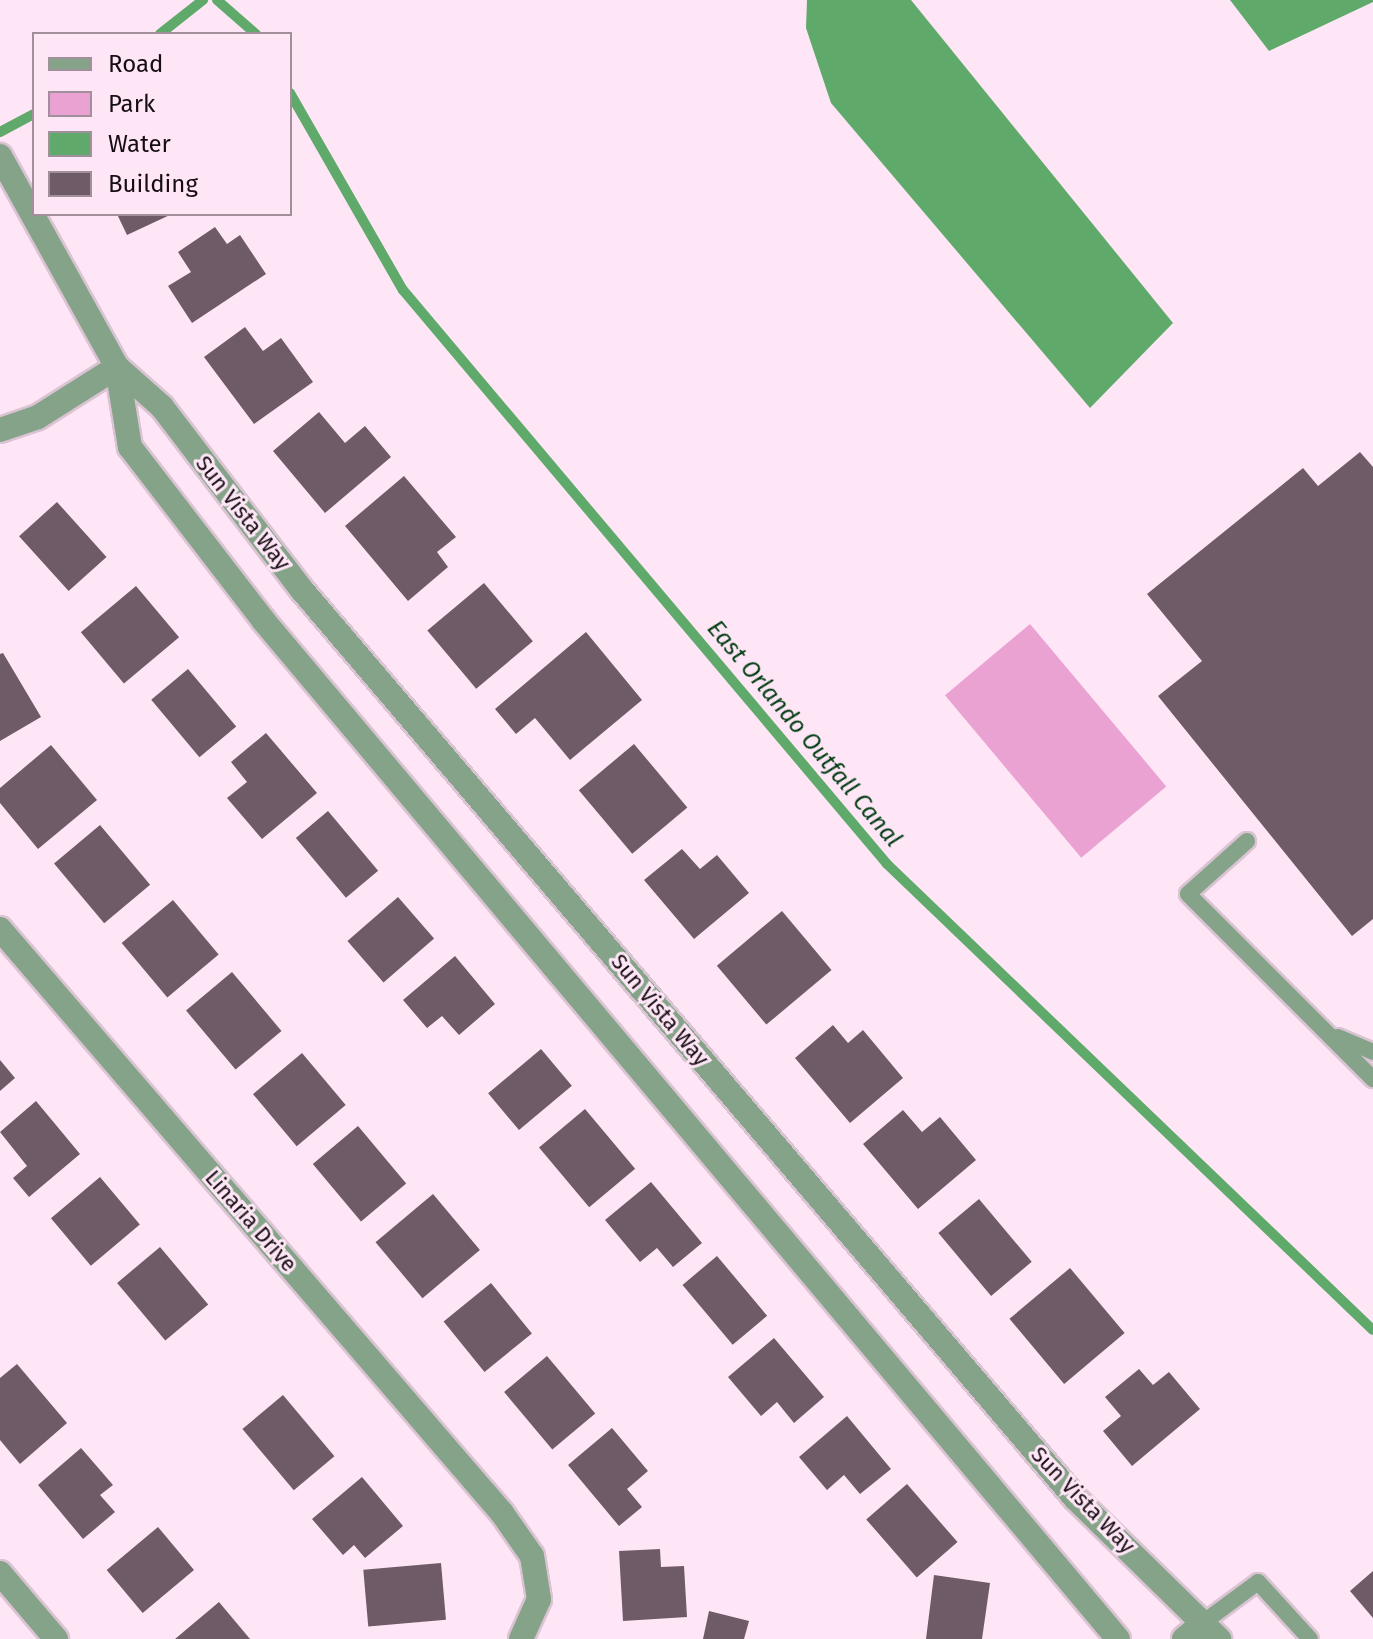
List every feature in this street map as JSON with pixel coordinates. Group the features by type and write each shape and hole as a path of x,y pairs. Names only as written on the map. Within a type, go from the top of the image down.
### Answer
{"street":[{"name":"Sun Vista Way","path":"5,165 32,214"},
{"name":"Sun Vista Way","path":"33,216 117,367 162,407 302,590 1075,1498 1212,1630"},
{"name":"Sun Vista Way","path":"117,367 130,447 263,620 1118,1639"},
{"path":"0,430 38,417 117,367"},
{"name":"Linaria Drive","path":"0,929 502,1513 532,1556 539,1599 521,1639"},
{"path":"0,1573 56,1639"},
{"path":"1184,1639 1212,1630"}],"lane":[{"path":"1247,841 1188,894 1373,1079"},
{"path":"1328,1033 1373,1052"},
{"path":"1212,1630 1258,1582 1310,1639"}],"green space":[{"path":"1030,624 1166,786 1081,858 945,695"}],"water":[{"path":"807,0 911,0 1173,323 1090,408 831,103 806,28"},
{"path":"1230,0 1373,0 1373,2 1269,51"}],"building":[{"path":"118,216 168,216 127,235"},
{"path":"215,227 227,244 240,235 266,274 192,323 168,286 191,272 178,252"},
{"path":"245,327 263,351 281,338 313,382 254,424 204,357"},
{"path":"319,412 345,443 365,426 391,457 325,513 273,451"},
{"path":"1360,452 1373,467 1373,919 1352,936 1158,696 1202,661 1147,594 1303,468 1318,486"},
{"path":"404,476 456,537 437,552 448,567 408,601 345,526"},
{"path":"57,502 107,557 69,591 19,536"},
{"path":"484,583 533,641 476,689 427,631"},
{"path":"136,586 179,637 124,684 81,632"},
{"path":"586,632 642,700 570,760 535,718 516,734 495,709"},
{"path":"3,653 41,717 0,741 0,654"},
{"path":"188,669 236,726 199,757 151,700"},
{"path":"266,733 317,793 262,839 227,798 247,782 231,762"},
{"path":"634,744 687,808 632,854 579,790"},
{"path":"51,745 97,800 38,849 0,803 0,788"},
{"path":"328,811 378,871 346,898 296,838"},
{"path":"100,825 150,885 104,923 54,864"},
{"path":"682,849 700,869 717,855 749,893 694,939 644,880"},
{"path":"398,897 434,939 384,982 347,941"},
{"path":"173,900 219,954 167,997 122,943"},
{"path":"782,911 831,970 766,1025 717,966"},
{"path":"455,956 495,1004 459,1035 442,1016 427,1028 403,1000"},
{"path":"232,972 281,1031 236,1070 186,1011"},
{"path":"833,1025 848,1043 863,1030 903,1078 850,1123 795,1058"},
{"path":"541,1049 572,1086 519,1130 488,1093"},
{"path":"302,1053 346,1105 297,1146 253,1094"},
{"path":"0,1060 15,1078 0,1091"},
{"path":"36,1101 80,1154 29,1197 13,1178 27,1166 0,1132"},
{"path":"585,1109 635,1169 589,1207 539,1148"},
{"path":"903,1110 922,1132 940,1117 976,1160 918,1209 863,1144"},
{"path":"358,1126 406,1183 361,1221 313,1164"},
{"path":"100,1177 140,1224 91,1266 51,1218"},
{"path":"651,1182 702,1243 673,1267 657,1248 640,1262 605,1220"},
{"path":"433,1194 480,1250 422,1298 376,1242"},
{"path":"979,1199 1032,1262 991,1296 938,1233"},
{"path":"160,1247 208,1304 165,1340 117,1283"},
{"path":"717,1256 767,1316 733,1345 683,1285"},
{"path":"1070,1268 1125,1333 1064,1384 1009,1319"},
{"path":"491,1283 532,1334 484,1372 444,1321"},
{"path":"774,1338 824,1397 794,1423 777,1402 761,1416 728,1377"},
{"path":"547,1356 595,1413 552,1449 504,1392"},
{"path":"17,1364 67,1423 20,1464 0,1440 0,1378"},
{"path":"1139,1369 1153,1385 1169,1372 1200,1409 1132,1466 1103,1431 1121,1416 1105,1397"},
{"path":"283,1395 334,1456 294,1490 242,1429"},
{"path":"847,1416 891,1469 860,1494 844,1475 827,1490 799,1457"},
{"path":"612,1428 648,1471 627,1489 642,1507 619,1526 568,1465"},
{"path":"81,1448 113,1485 100,1495 115,1512 83,1539 38,1485"},
{"path":"362,1477 403,1526 365,1558 354,1545 343,1555 312,1519"},
{"path":"907,1484 958,1542 917,1578 866,1519"},
{"path":"158,1527 194,1570 143,1613 107,1570"},
{"path":"660,1549 661,1567 684,1566 687,1617 623,1621 619,1551"},
{"path":"441,1563 446,1620 368,1627 363,1570"},
{"path":"1373,1571 1373,1618 1350,1591"},
{"path":"934,1575 990,1583 982,1639 926,1639"},
{"path":"219,1602 250,1639 175,1639"},
{"path":"709,1611 749,1621 744,1639 703,1639"}],"waterway":[{"name":"East Orlando Outfall Canal","path":"163,32 203,0"},
{"name":"East Orlando Outfall Canal","path":"217,0 254,32"},
{"name":"East Orlando Outfall Canal","path":"292,96 403,290 887,864 1373,1330"},
{"name":"East Orlando Outfall Canal","path":"0,132 32,115"}]}
